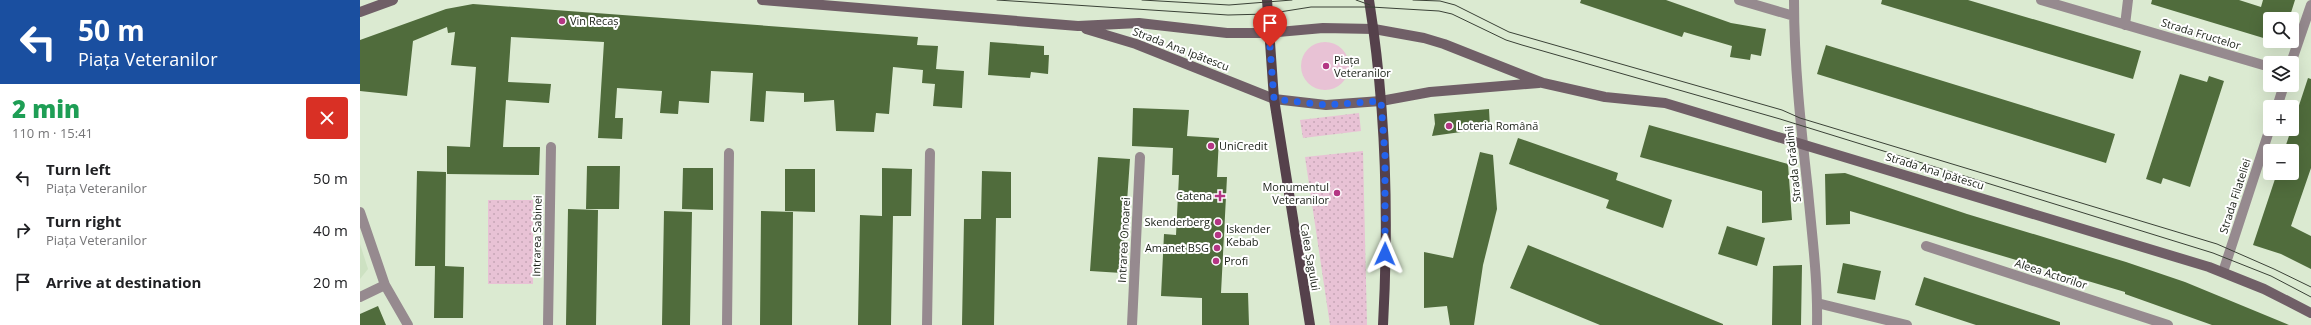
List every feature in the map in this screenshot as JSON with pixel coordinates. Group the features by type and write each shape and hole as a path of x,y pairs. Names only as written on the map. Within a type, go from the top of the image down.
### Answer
{"main road":[{"path":"1267,0 1268,33 1274,99"},
{"path":"1369,0 1374,29 1381,101 1386,222 1383,325"},
{"name":"Calea Șagului","path":"1274,99 1310,325"}],"street":[{"path":"360,12 393,0"},
{"name":"Strada Ana Ipătescu","path":"762,0 1078,26 1139,23 1227,33 1268,33"},
{"path":"1738,0 1794,16"},
{"name":"Strada Grădinii","path":"1794,0 1798,95 1817,303 1817,325"},
{"name":"Strada Fructelor","path":"2041,0 2263,65"},
{"path":"2125,25 2128,0"},
{"path":"2294,56 2311,5"},
{"name":"Strada Ana Ipătescu","path":"1078,26 1136,44 1274,99"},
{"path":"1268,33 1324,28 1374,29"},
{"name":"Strada Ana Ipătescu","path":"1374,29 1424,38 1444,44 1543,83 1605,97 1665,103 1803,144 2223,272 2264,289 2311,313"},
{"name":"Strada Ana Ipătescu","path":"1381,101 1430,92 1543,83"},
{"path":"1274,99 1326,105 1381,101"},
{"name":"Strada Filateliei","path":"2223,272 2267,136"},
{"name":"Intrarea Sabinei","path":"548,325 551,147"},
{"path":"727,325 729,153"},
{"path":"927,325 930,153"},
{"name":"Intrarea Onoarei","path":"1132,325 1140,157"},
{"path":"360,212 385,285 408,325"},
{"name":"Aleea Actorilor","path":"1926,246 2168,325"},
{"path":"360,298 385,285"},
{"path":"1817,303 1906,325"}],"shaded area":[{"path":"1320,42 1330,42 1339,46 1345,52 1348,57 1348,75 1339,86 1330,90 1320,90 1311,86 1305,80 1301,71 1301,61 1305,52 1311,46"},
{"path":"1359,113 1361,131 1303,138 1300,120"},
{"path":"1363,151 1367,325 1330,325 1305,157"},
{"path":"488,200 533,200 533,284 488,284"},
{"path":"360,244 368,269 360,279"}],"building":[{"path":"1581,0 1666,0 1731,23 1766,29 1761,56 1751,54 1750,60 1730,57 1732,46 1684,32 1682,37 1580,3"},
{"path":"1882,0 1968,0 2141,51 2133,79 1881,4"},
{"path":"2152,0 2239,0 2261,7 2263,0 2295,0 2291,12 2263,12 2263,38 2151,4"},
{"path":"473,4 918,37 917,45 938,46 936,69 964,71 962,108 933,106 935,84 922,83 923,70 893,67 889,114 876,113 874,132 836,131 834,100 804,102 804,93 766,91 764,122 750,121 753,73 711,71 709,103 679,101 678,114 660,113 662,91 617,88 615,118 623,118 622,139 598,138 604,42 511,37 508,82 551,84 549,103 506,100 503,147 540,147 539,175 447,174 447,146 470,147 476,67 451,65 455,32 448,33 447,27 413,41 407,96 360,91 360,40 446,9"},
{"path":"990,42 1044,46 1044,55 1049,55 1048,74 1031,72 1030,78 988,75"},
{"path":"1826,45 2115,134 2106,163 1817,74"},
{"path":"2180,74 2207,82 2209,76 2224,81 2190,187 2163,178 2161,184 2146,179"},
{"path":"2308,78 2311,79 2311,168 2291,226 2311,236 2311,269 2281,254 2253,245 2275,180 2299,180 2299,144 2286,144 2289,136 2299,136 2299,105"},
{"path":"1133,108 1189,110 1187,136 1219,138 1217,177 1227,177 1221,293 1248,293 1249,325 1202,325 1202,298 1161,296 1164,234 1176,235 1179,175 1172,175 1173,148 1132,146"},
{"path":"1489,109 1490,128 1432,136 1435,124 1434,114"},
{"path":"1649,125 1788,164 1792,220 1762,223 1762,191 1640,157"},
{"path":"1518,138 1618,173 1616,180 1672,200 1663,228 1606,208 1609,200 1509,164"},
{"path":"1480,152 1493,155 1497,209 1483,265 1474,325 1450,325 1447,306 1424,308 1424,252 1453,258"},
{"path":"1098,157 1130,159 1122,273 1090,271"},
{"path":"587,166 620,166 619,209 586,209"},
{"path":"683,168 713,168 713,210 682,209"},
{"path":"882,168 912,169 911,216 893,216 891,325 858,325 860,215 882,216"},
{"path":"785,169 815,169 815,212 785,211"},
{"path":"417,171 446,172 445,266 464,267 463,318 434,318 435,266 415,266"},
{"path":"982,171 1011,172 1011,218 996,218 994,325 962,325 964,219 981,219"},
{"path":"1845,173 1967,214 2126,262 2185,282 2289,325 2212,325 2125,294 2125,292 1850,211 1850,224 1826,225 1825,174"},
{"path":"568,209 598,210 596,325 566,325"},
{"path":"664,211 692,212 690,325 662,325"},
{"path":"761,211 793,212 792,325 760,325"},
{"path":"1727,226 1765,238 1757,266 1718,254"},
{"path":"1528,245 1723,325 1600,325 1510,288"},
{"path":"1843,263 1881,271 1875,300 1837,293"},
{"path":"1802,265 1801,325 1772,325 1773,266"},
{"path":"1924,277 2060,322 2060,325 1976,325 1915,305"},
{"path":"378,306 386,325 360,325 360,314"}],"tram line":[{"path":"997,0 1228,15 1267,14 1311,7 1371,7 1439,11 1452,14 1506,40 1780,119 2213,253 2271,276 2311,297"},
{"path":"1142,0 1229,5 1292,0"},
{"path":"1356,0 1370,5"},
{"path":"1413,0 1440,1 1455,5 1509,32 1782,110 1800,118 2217,244 2311,287"}],"place":[{"name":"Vin Recaș","path":"562,21"},
{"name":"Piața Veteranilor","path":"1326,66"},
{"name":"Loteria Română","path":"1449,126"},
{"name":"UniCredit","path":"1211,146"},
{"name":"Monumentul Veteranilor","path":"1337,193"},
{"name":"Catena","path":"1220,196"},
{"name":"Skenderberg","path":"1218,222"},
{"name":"Iskender Kebab","path":"1218,235"},
{"name":"Amanet BSG","path":"1217,248"},
{"name":"Profi","path":"1216,261"}],"route":[{"path":"1270,47 1274,99 1326,105 1381,101 1385,156 1385,254"}]}
